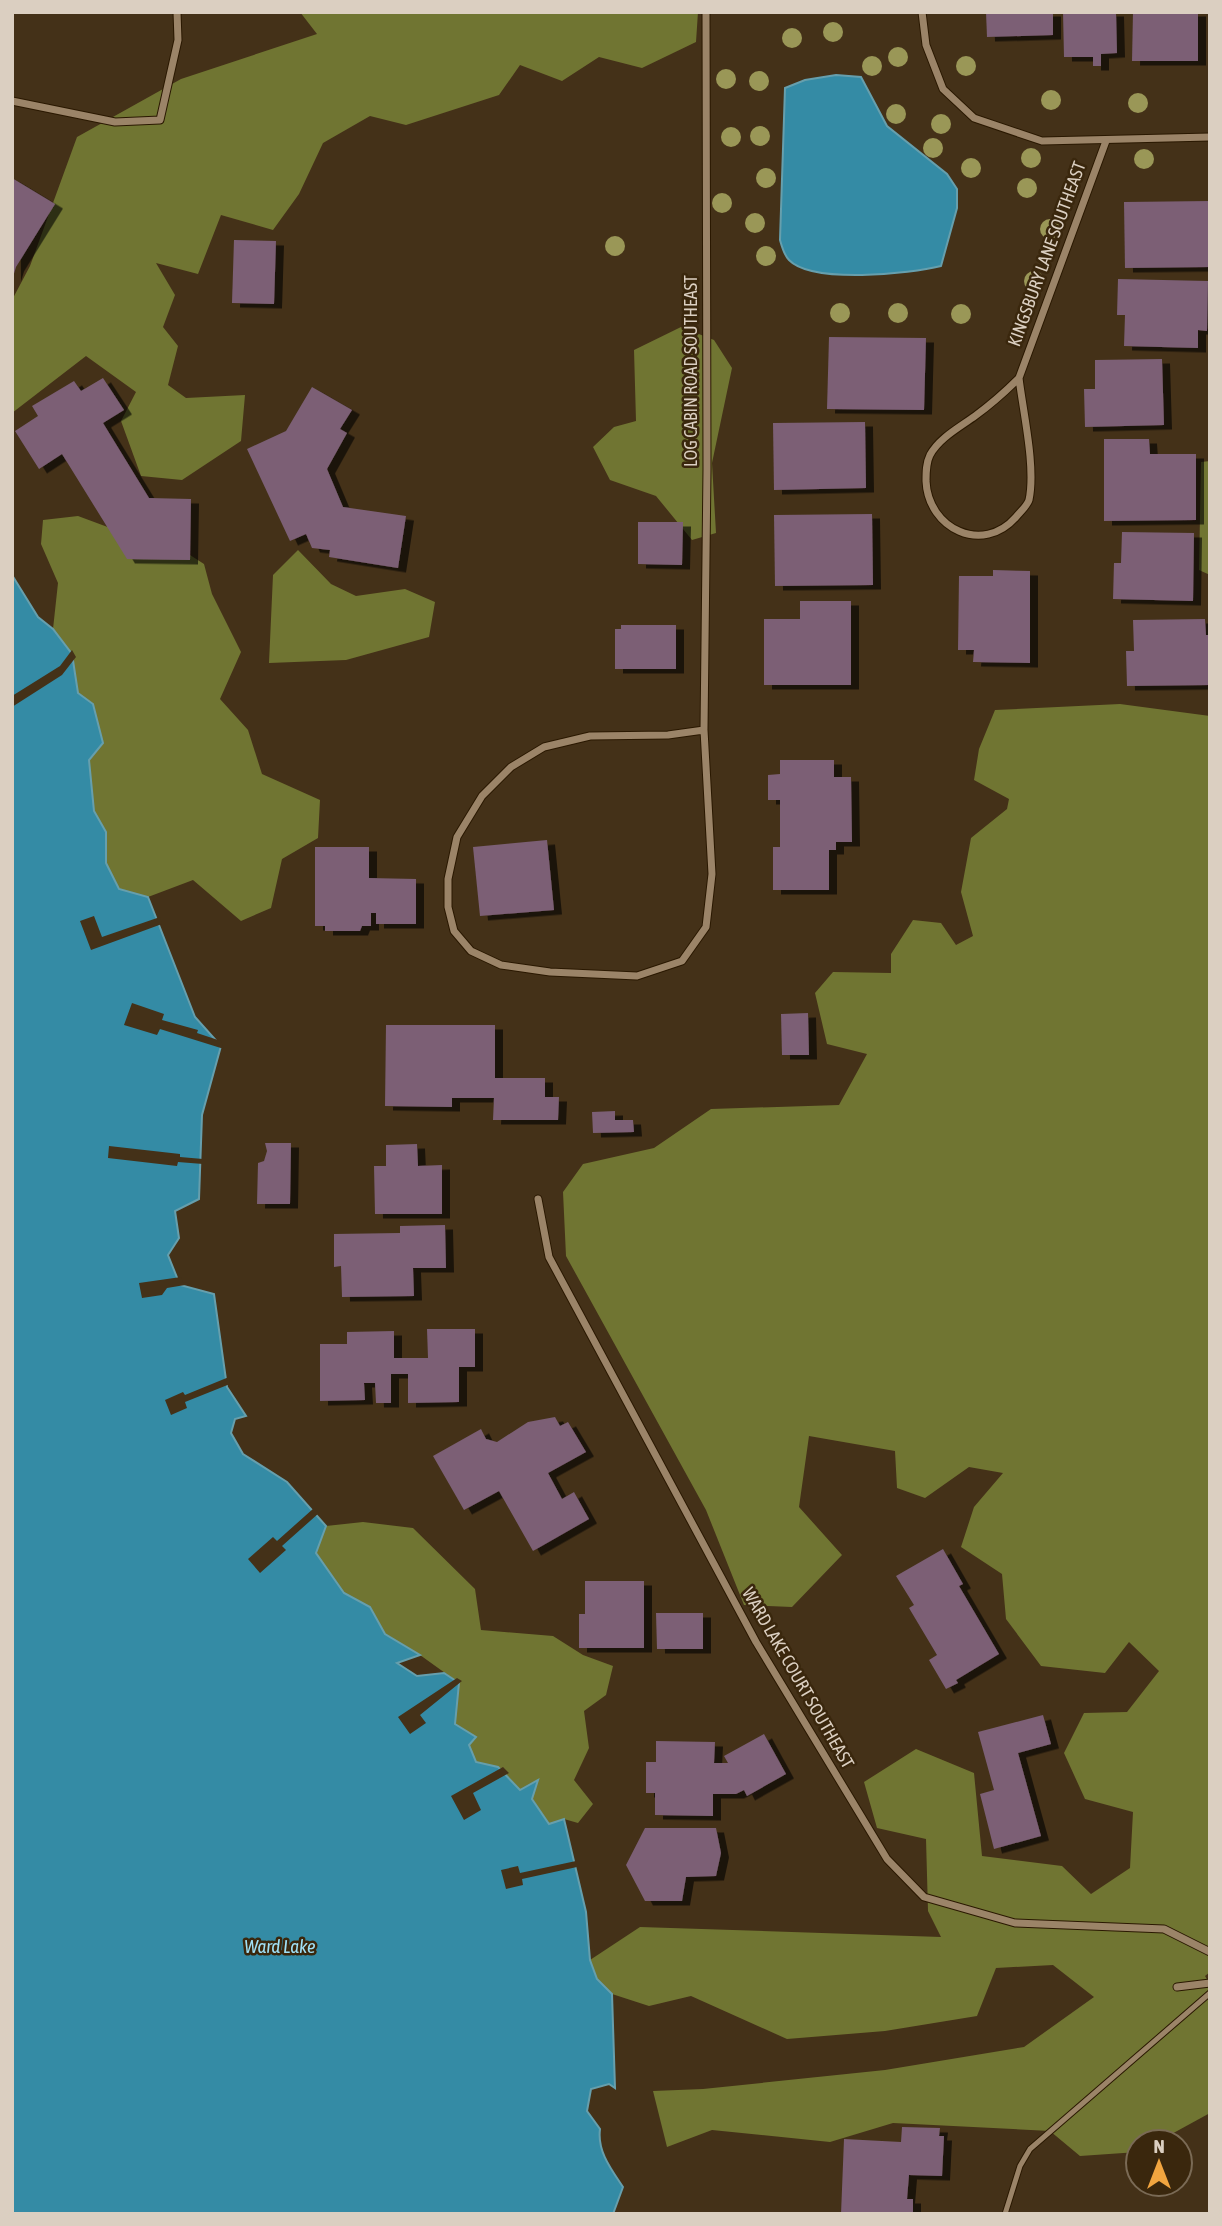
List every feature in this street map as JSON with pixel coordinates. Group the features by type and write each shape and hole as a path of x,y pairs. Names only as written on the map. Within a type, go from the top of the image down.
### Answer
{"street":[{"path":"12,101 115,122 160,120 178,40 177,12"},
{"name":"LOG CABIN ROAD SOUTHEAST","path":"704,730 668,735 590,736 544,747 511,767 482,796 457,837 448,879 448,907 454,931 471,951 501,965 550,972 637,976 682,961 706,927 712,874 704,730 707,469 706,12"},
{"path":"922,12 926,45 943,89 974,118 1042,141 1210,137"},
{"name":"KINGSBURY LANE SOUTHEAST","path":"1019,378 990,404 950,433 931,454 926,469 926,492 934,511 947,525 963,534 989,534 1011,523 1028,503 1031,479 1019,378 1106,141"},
{"name":"WARD LAKE COURT SOUTHEAST","path":"538,1199 549,1257 756,1642 887,1859 924,1897 1015,1923 1164,1928 1210,1952"},
{"path":"1177,1987 1210,1983"}],"lane":[{"path":"1006,2214 1017,2175 1030,2149 1210,1993"}],"green space":[{"path":"300,12 698,12 696,42 642,68 599,57 562,81 520,65 499,95 406,125 370,116 323,143 299,194 273,230 221,215 198,274 156,263 175,295 163,327 178,346 168,385 186,398 245,395 241,441 182,480 141,476 121,421 136,392 86,356 12,413 12,300 30,266 77,137 181,79 317,34"},
{"path":"681,327 714,340 732,368 712,463 716,533 692,540 656,496 610,480 593,447 614,427 636,421 634,350"},
{"path":"1210,461 1210,575 1199,570 1201,462"},
{"path":"78,516 113,529 176,546 204,564 212,594 241,652 220,699 248,730 262,774 320,800 318,838 282,859 271,908 241,921 193,880 148,897 119,889 106,863 106,832 94,811 89,760 103,743 93,704 78,693 72,654 53,629 58,583 41,544 43,520"},
{"path":"298,550 331,584 356,596 405,589 435,602 429,637 346,660 269,663 273,575"},
{"path":"1120,704 1210,716 1210,1972 1205,1976 1210,1984 1210,2113 1183,2128 1124,2128 1124,2153 1080,2156 1050,2131 893,2123 830,2142 712,2130 667,2147 653,2091 703,2089 885,2070 1024,2047 1094,1997 1053,1965 996,1968 977,2016 885,2031 787,2039 691,1996 649,2006 612,1994 597,1979 590,1960 640,1927 941,1937 928,1911 926,1839 877,1828 864,1782 916,1749 974,1773 982,1856 1062,1866 1091,1894 1130,1868 1133,1812 1085,1799 1064,1753 1084,1713 1127,1712 1159,1671 1129,1642 1105,1673 1041,1666 1006,1619 1002,1574 961,1547 974,1507 1003,1473 969,1467 925,1498 897,1488 895,1451 809,1436 799,1507 842,1555 792,1607 744,1605 706,1510 566,1256 563,1192 583,1164 654,1148 711,1109 839,1105 867,1054 827,1044 815,993 833,972 891,973 891,954 913,920 941,923 956,945 973,936 961,892 971,838 1007,809 1009,799 974,780 979,749 995,710"},
{"path":"363,1522 413,1528 475,1589 481,1630 553,1636 583,1655 613,1666 606,1695 584,1711 589,1748 574,1780 593,1804 578,1823 564,1819 549,1824 532,1798 537,1781 520,1790 498,1767 476,1763 468,1745 476,1737 455,1725 459,1683 385,1634 370,1607 344,1593 316,1553 326,1526"}],"water":[{"path":"836,75 861,77 887,126 947,174 957,189 957,208 941,266 885,274 839,275 801,267 789,260 783,251 780,240 785,88 805,80"},
{"name":"Ward Lake","path":"12,575 38,617 53,629 72,654 78,693 93,704 103,743 89,760 94,811 106,832 106,863 119,889 148,897 195,1017 221,1046 202,1115 199,1199 175,1211 179,1238 168,1255 180,1285 214,1294 227,1387 246,1416 235,1419 231,1433 243,1454 287,1482 326,1526 316,1553 344,1593 370,1607 385,1634 420,1655 397,1663 417,1676 444,1673 459,1683 455,1724 476,1737 469,1745 476,1762 498,1767 520,1790 538,1780 532,1799 549,1824 564,1819 586,1912 590,1960 597,1979 612,1994 615,2088 609,2084 591,2089 587,2111 600,2129 603,2152 623,2187 613,2214 12,2214"}],"pier":[{"path":"72,650 76,657 62,675 12,707 12,696 60,666"},
{"path":"94,916 102,937 160,917 162,924 91,950 80,921"},
{"path":"132,1003 164,1014 162,1020 198,1030 197,1033 221,1041 224,1049 160,1029 157,1035 124,1025"},
{"path":"109,1146 180,1154 180,1157 203,1159 203,1164 178,1162 177,1166 108,1158"},
{"path":"181,1277 183,1282 191,1284 167,1288 162,1295 142,1298 139,1283"},
{"path":"229,1377 230,1384 185,1402 187,1408 171,1415 165,1400"},
{"path":"314,1508 319,1513 282,1546 286,1550 260,1573 248,1559 273,1537 277,1541"},
{"path":"457,1678 462,1681 420,1715 426,1723 410,1734 398,1717"},
{"path":"503,1767 509,1773 473,1793 481,1810 464,1820 451,1796"},
{"path":"576,1861 577,1867 522,1879 523,1885 506,1889 501,1870 518,1866 520,1873"}],"building":[{"path":"986,12 1053,12 1053,35 987,37"},
{"path":"1063,12 1116,12 1117,53 1101,54 1101,66 1093,66 1093,57 1064,57"},
{"path":"1133,12 1198,12 1198,61 1132,61"},
{"path":"12,178 55,204 16,267 13,277"},
{"path":"1210,201 1210,267 1125,268 1124,202"},
{"path":"234,240 276,241 274,304 232,303"},
{"path":"1118,279 1208,281 1207,331 1198,330 1198,348 1124,346 1125,315 1117,315"},
{"path":"829,337 926,338 924,410 827,409"},
{"path":"1162,359 1164,425 1085,427 1084,389 1095,389 1095,360"},
{"path":"103,378 124,410 103,423 149,498 191,499 190,560 127,559 62,454 39,469 15,431 38,416 32,406 74,381 81,391"},
{"path":"312,387 352,410 340,429 347,433 327,469 343,507 406,516 398,568 329,557 330,550 312,548 306,534 290,541 247,449 286,431"},
{"path":"865,422 866,488 774,490 773,423"},
{"path":"1104,439 1149,439 1150,454 1196,454 1196,520 1104,521"},
{"path":"872,514 873,585 775,586 774,515"},
{"path":"638,522 683,522 682,565 638,564"},
{"path":"1122,532 1194,533 1193,601 1113,599 1114,563 1121,563"},
{"path":"993,570 1030,571 1030,663 973,662 974,650 958,650 959,576 993,576"},
{"path":"800,601 851,601 851,685 764,685 764,619 800,619"},
{"path":"1205,619 1206,635 1210,635 1210,685 1127,686 1126,651 1134,651 1133,620"},
{"path":"621,625 676,625 676,669 615,669 615,629 621,629"},
{"path":"780,760 834,760 834,777 851,777 852,842 836,842 836,850 829,850 829,890 773,890 773,847 780,847 780,800 768,800 768,775 780,774"},
{"path":"547,840 554,910 480,916 473,847"},
{"path":"315,847 369,847 369,878 416,879 416,924 376,924 376,913 371,913 371,926 362,926 360,931 325,931 325,926 315,926"},
{"path":"808,1013 809,1055 782,1055 781,1014"},
{"path":"386,1025 495,1025 495,1078 545,1078 545,1097 559,1097 558,1120 493,1120 494,1098 452,1098 452,1107 385,1106"},
{"path":"615,1111 615,1120 633,1120 634,1132 593,1133 592,1112"},
{"path":"265,1143 291,1143 290,1204 257,1204 258,1163 264,1161 267,1151"},
{"path":"417,1144 418,1166 442,1165 442,1214 375,1214 374,1166 386,1166 386,1145"},
{"path":"445,1225 446,1268 413,1268 414,1296 342,1297 341,1266 334,1267 334,1234 400,1233 400,1226"},
{"path":"427,1329 475,1329 475,1367 459,1367 459,1402 408,1403 408,1374 391,1374 391,1403 376,1403 375,1383 364,1383 365,1400 320,1401 320,1344 347,1344 347,1332 394,1331 394,1358 428,1358"},
{"path":"555,1417 560,1426 568,1422 586,1452 548,1473 562,1499 574,1492 589,1519 533,1551 499,1491 464,1510 433,1456 481,1429 486,1439 497,1442 528,1422"},
{"path":"943,1549 963,1584 959,1586 999,1654 946,1689 929,1660 937,1655 909,1608 914,1605 896,1576"},
{"path":"585,1581 644,1581 644,1648 579,1648 579,1614 585,1614"},
{"path":"656,1613 703,1613 703,1649 657,1649"},
{"path":"1043,1715 1051,1744 1018,1753 1041,1836 994,1849 980,1794 994,1790 978,1732"},
{"path":"764,1734 786,1774 747,1796 744,1790 736,1794 713,1794 713,1816 655,1815 655,1793 646,1793 646,1762 656,1762 656,1741 715,1742 714,1763 728,1763 724,1756"},
{"path":"645,1828 716,1828 721,1853 716,1876 686,1877 682,1901 645,1901 626,1865"},
{"path":"902,2127 940,2128 939,2136 944,2136 942,2176 909,2175 907,2199 913,2199 913,2214 841,2214 844,2139 901,2142"}]}
